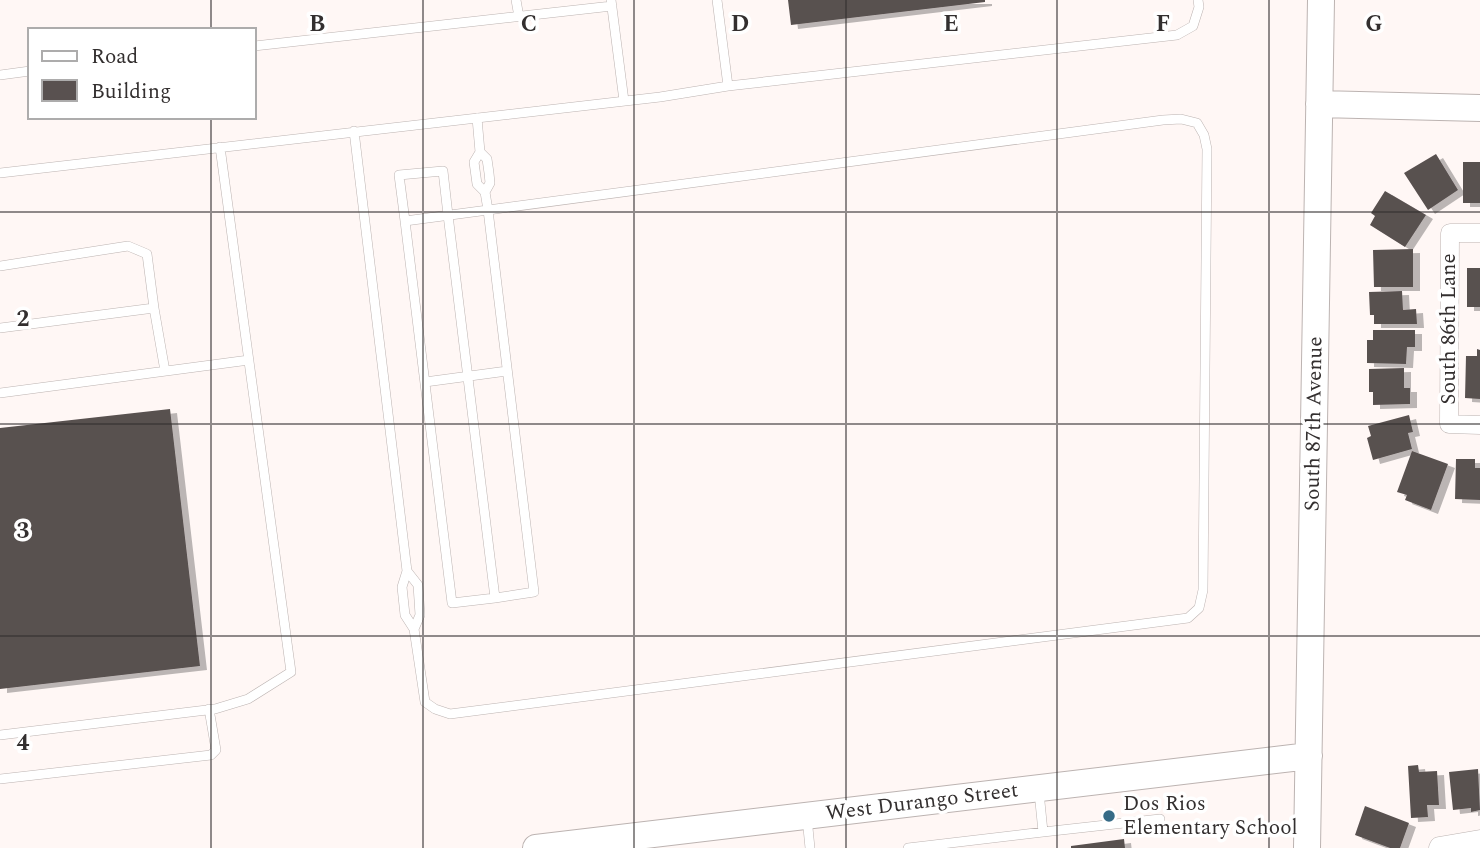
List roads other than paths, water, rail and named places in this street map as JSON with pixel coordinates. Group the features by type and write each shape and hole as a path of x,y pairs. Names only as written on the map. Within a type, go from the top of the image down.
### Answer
{"street":[{"name":"South 87th Avenue","path":"1307,848 1321,0"},
{"path":"1319,104 1480,108"},
{"name":"South 86th Lane","path":"1480,233 1450,233 1449,424 1480,425"},
{"name":"West Durango Street","path":"536,848 1308,756"},
{"path":"1438,847 1480,839"}],"lane":[{"path":"516,0 519,17"},
{"path":"563,0 564,12"},
{"path":"717,0 728,86"},
{"path":"0,173 1177,35 1193,26 1199,7 1198,0"},
{"path":"256,46 564,12 611,3 624,101"},
{"path":"0,75 28,71"},
{"path":"477,118 480,152 474,162 477,184 485,192 488,210 534,593 495,598 453,603 399,176 443,171 495,598"},
{"path":"354,131 407,570 402,587 405,615 414,629 425,702 435,709 450,714 1169,621 1188,618 1199,608 1203,590 1207,149 1204,135 1197,123 1181,119 1163,120 405,221"},
{"path":"0,735 209,709 248,699 290,672 220,147"},
{"path":"0,266 128,246 147,254 165,371"},
{"path":"0,328 154,308"},
{"path":"0,393 249,360"},
{"path":"425,382 507,371"},
{"path":"407,570 418,584 420,615 414,629"},
{"path":"0,779 211,755 216,750 209,709"},
{"path":"1038,788 1043,832"},
{"path":"807,816 810,848"},
{"path":"908,848 1160,819"}],"place":[{"name":"Dos Rios Elementary School","path":"1109,816"}]}
